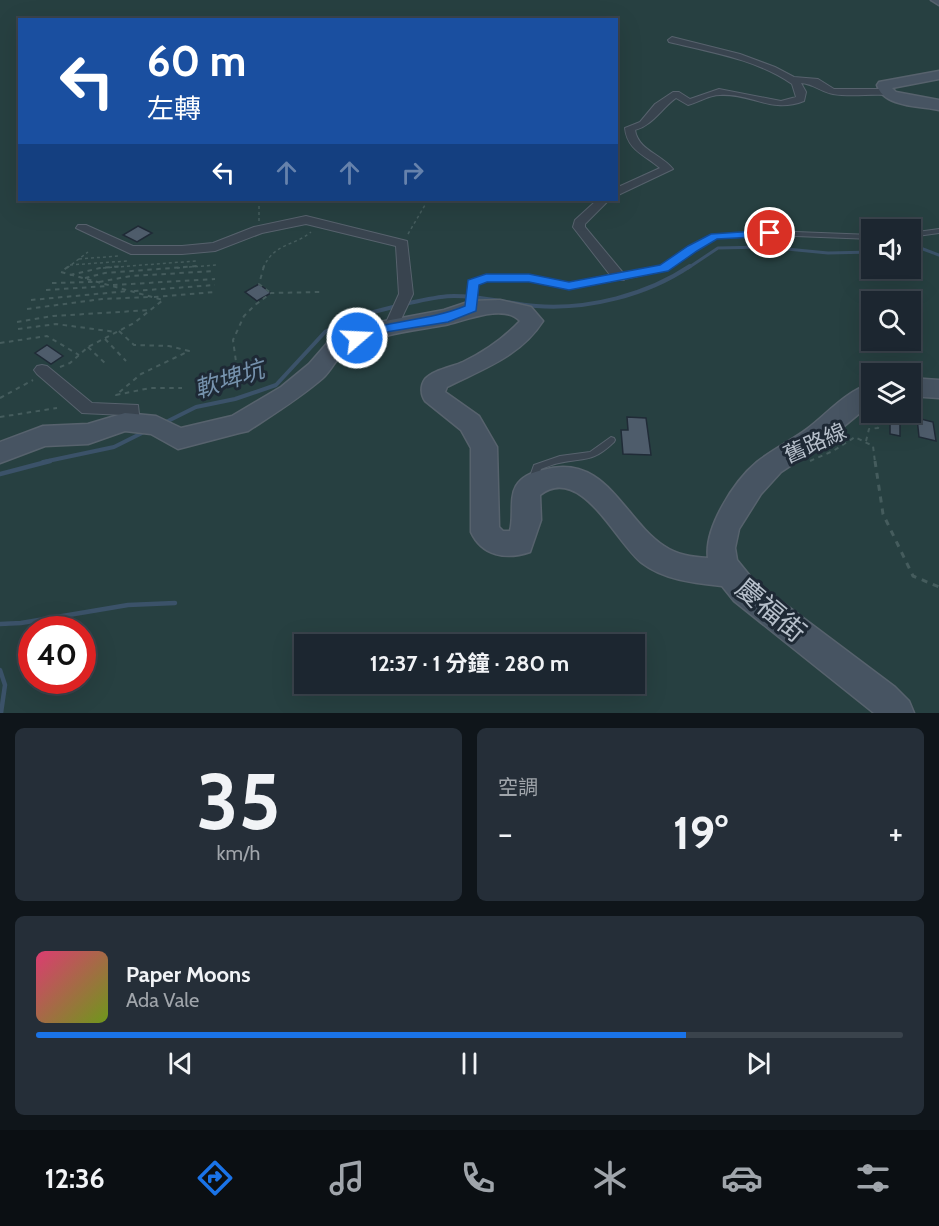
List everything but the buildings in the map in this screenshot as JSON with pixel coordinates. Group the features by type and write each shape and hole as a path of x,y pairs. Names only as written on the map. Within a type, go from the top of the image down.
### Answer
{"street":[{"path":"672,40 732,55 794,80 815,81 831,90 843,93 886,92 900,99 939,105"},
{"path":"886,92 884,85 888,83 939,75"},
{"path":"618,192 667,169 635,146 629,131 630,128 644,124 659,106 676,94 688,102 721,92 740,94 778,105 792,104 801,99 802,92 794,80"},
{"path":"675,83 681,86 681,96"},
{"path":"602,201 579,223 579,227 619,277"},
{"path":"82,228 131,250 182,250 215,247 258,230 306,220 402,244 406,294 393,321"},
{"path":"0,453 43,436 88,434 129,423 156,425 178,439 240,424 289,393 317,370 337,346 393,321 448,317 471,308 500,307 524,312 532,321 519,337 472,367 445,376 434,384 433,395 470,423 484,447 485,532 497,543 520,543 527,520 527,491 538,480 561,477 583,481 605,499 634,538 653,555 694,570 728,573"},
{"path":"44,371 88,408 132,409 129,423"},
{"path":"921,388 939,389"},
{"name":"慶福街","path":"861,398 850,404 818,435 759,476 730,519 721,537 720,551 728,573 744,591 883,699 897,713"}],"lane":[{"path":"921,233 939,231"},
{"path":"471,308 473,282 486,278 529,278 569,286 619,277 664,268 692,248 715,236 770,233 861,237"},
{"path":"531,487 537,466 560,459 586,458 602,449 611,440"}],"path":[{"path":"258,230 259,201"},
{"path":"402,244 425,205 424,201"},
{"path":"319,223 301,241 280,247 261,267 259,284 271,293 320,292"},
{"path":"0,398 44,371 70,363 88,347 134,323 163,300 61,272 88,252"},
{"path":"79,259 124,256"},
{"path":"69,275 110,267 206,260"},
{"path":"82,278 105,273 216,265"},
{"path":"52,283 97,282 131,276 215,271"},
{"path":"46,290 215,279"},
{"path":"31,300 215,285"},
{"path":"27,309 102,299 214,292"},
{"path":"237,369 233,340 244,316 271,293"},
{"path":"17,322 47,316 151,310"},
{"path":"18,329 56,324 118,332 125,340 141,348 168,346 189,351 156,365 126,384 116,395 150,388 182,388"},
{"path":"0,343 47,336 78,355"},
{"path":"105,338 126,361"},
{"path":"88,347 107,365"},
{"path":"0,417 57,408"},
{"path":"866,441 869,429 878,428 880,423"},
{"name":"舊路線","path":"803,464 833,451 855,437 873,446 883,514 913,576 939,587"}],"green space":[{"path":"0,0 939,0 939,713 0,713"}],"waterway":[{"name":"軟埤坑","path":"688,268 718,248 766,247 828,253 861,252"},
{"name":"軟埤坑","path":"921,249 939,255"},
{"name":"軟埤坑","path":"404,304 454,296 536,306 576,306 636,292 655,285 690,266"},
{"name":"軟埤坑","path":"164,423 196,407 235,399 276,385 325,332 350,318 397,306"},
{"name":"軟埤坑","path":"43,462 114,447 146,431"},
{"name":"軟埤坑","path":"0,474 50,461"},
{"path":"0,624 21,623 128,605 175,603"},
{"path":"0,670 5,685 1,713"}],"route":[{"path":"357,338 377,329 448,317 471,308 473,282 486,278 529,278 569,286 664,268 692,248 715,236 770,233"}]}
